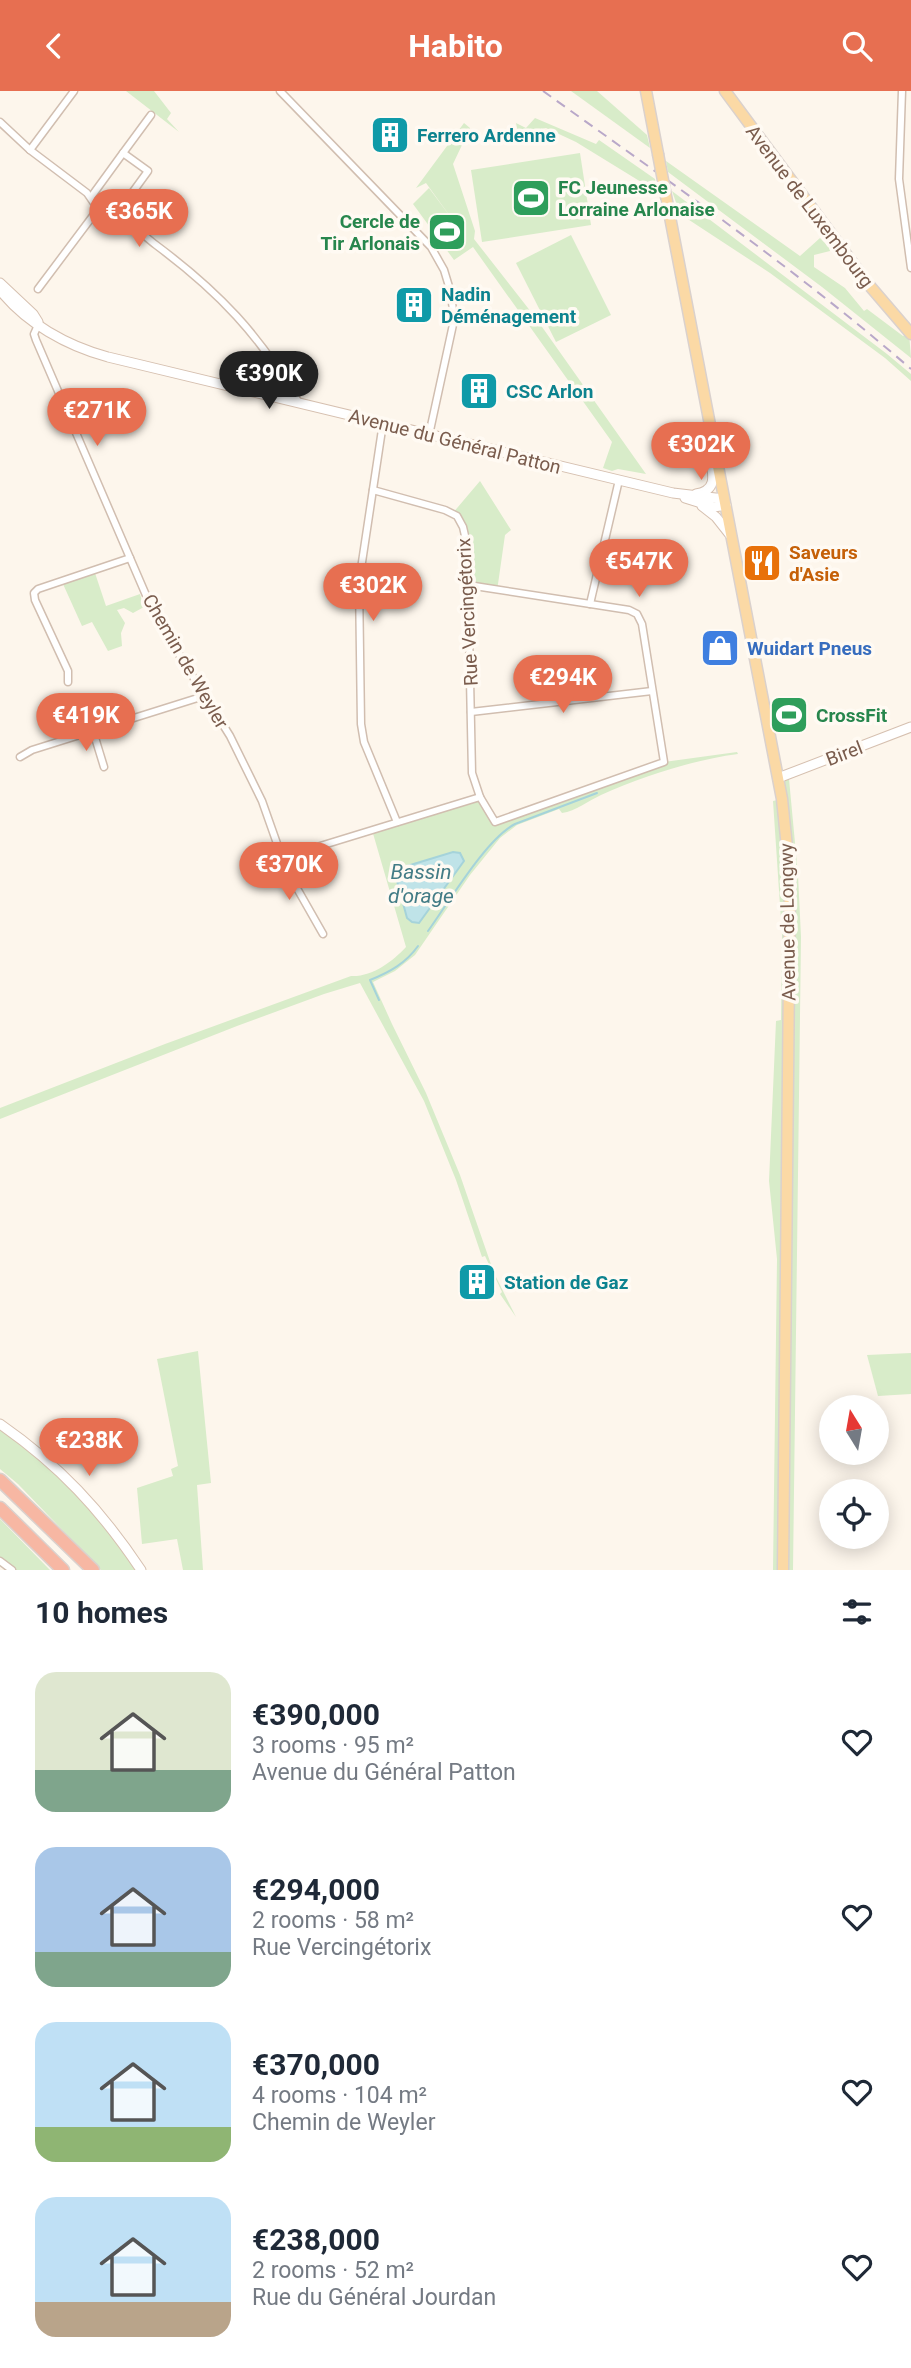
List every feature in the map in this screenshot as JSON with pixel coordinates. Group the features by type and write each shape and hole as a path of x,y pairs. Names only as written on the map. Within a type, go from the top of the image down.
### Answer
{"highway":[{"path":"0,1480 93,1570"},
{"path":"0,1508 63,1570"}],"main road":[{"name":"Avenue de Longwy","path":"646,91 778,778 790,876 784,1570"},
{"name":"Avenue de Luxembourg","path":"724,91 869,285 910,333"},
{"name":"Avenue du Général Patton","path":"0,283 42,326"},
{"name":"Avenue du Général Patton","path":"0,290 29,319 74,345 97,354 673,493"},
{"path":"673,493 705,493 712,487 714,480 707,440 711,430"},
{"path":"673,493 725,502"},
{"path":"673,493 701,505 714,507 725,502"},
{"path":"701,505 716,517 731,536"},
{"name":"Birel","path":"778,778 911,727"},
{"path":"0,1424 51,1462 74,1484 98,1511 141,1570"}],"street":[{"path":"30,150 74,91"},
{"path":"280,91 431,247 444,270 451,293 454,320 429,435"},
{"path":"902,91 899,179 911,268"},
{"path":"91,197 150,115"},
{"path":"0,122 30,150 91,197 98,209 117,215 193,273 226,303 249,328 299,403"},
{"path":"117,215 148,171 123,153"},
{"path":"38,289 98,209"},
{"name":"Chemin de Weyler","path":"42,326 34,334 155,616 246,766 290,878 323,934"},
{"path":"279,398 284,387 284,377"},
{"path":"383,423 359,582 361,724 364,742 397,822"},
{"path":"590,604 619,481"},
{"name":"Rue Vercingétorix","path":"373,490 445,510 457,516 466,540 472,772 480,797"},
{"path":"68,682 68,671 34,593 38,589 130,558"},
{"path":"281,858 480,797 495,822 664,762 642,624 637,614 629,610 468,585"},
{"name":"Rue Vercingétorix","path":"471,712 652,691"},
{"path":"20,757 32,750 204,696"},
{"path":"76,700 85,733"},
{"path":"93,730 104,767"},
{"path":"0,1562 12,1570"}],"green space":[{"path":"126,91 154,91 171,113 167,119 179,132"},
{"path":"571,91 597,91 647,135 650,148"},
{"path":"535,118 596,144 599,140 655,179 656,185 646,185 576,142 546,128 518,133 516,123 526,128"},
{"path":"464,123 470,128 453,164 475,231 474,239 535,317 646,474 603,468 612,442 473,247 454,260 413,204 429,188 455,223 426,183 416,188"},
{"name":"FC Jeunesse Lorraine Arlonaise","path":"580,153 591,225 482,242 471,170"},
{"path":"666,161 800,256 820,238 830,251 814,255 814,267 845,288 864,311 867,309 903,336 909,333 911,358 822,287 668,172"},
{"path":"672,191 887,354 911,374 911,381 885,358 770,273 680,214"},
{"name":"FC Jeunesse Lorraine Arlonaise","path":"571,235 611,315 556,342 516,263"},
{"path":"480,481 511,530 505,535 497,591 468,585 463,527 452,514"},
{"path":"95,573 106,606 140,594 144,607 133,613 124,608 117,610 125,623 121,633 122,646 108,651 92,622 82,626 63,584"},
{"path":"911,722 911,732 789,779 801,937 793,1570 773,1570 777,1259 769,1181 776,1021 781,1020 782,935 773,801 782,799 778,778 830,758 831,753"},
{"path":"738,754 703,760 651,775 572,810 562,813 559,809 517,825 500,838 470,875 415,955 395,971 373,982 426,1093 460,1175 494,1273 516,1317 500,1294 502,1292 485,1256 482,1257 456,1180 424,1101 360,983 237,1026 0,1119 0,1108 165,1044 351,976 366,974 388,963 406,947 372,830 480,797 496,822 664,762"},
{"path":"198,1351 211,1483 197,1485 203,1570 183,1570 177,1539 142,1544 137,1488 173,1476 171,1469 178,1466 157,1359"},
{"path":"911,1353 911,1394 878,1395 867,1355"},
{"path":"0,1424 51,1462 141,1570 101,1570 18,1484 0,1469"},
{"path":"0,1519 50,1570 12,1570 0,1561"}],"water":[{"name":"Bassin d'orage","path":"453,852 460,853 464,861 419,923 412,922 407,918 394,870"}],"waterway":[{"path":"428,931 480,857 504,832 515,824 597,793"},
{"path":"379,1000 370,980 397,966 418,946"}],"railway":[{"path":"543,91 777,261 911,369"}],"place":[{"name":"Ferrero Ardenne","path":"390,135"},
{"name":"FC Jeunesse Lorraine Arlonaise","path":"531,198"},
{"name":"Cercle de Tir Arlonais","path":"447,232"},
{"name":"Nadin Déménagement","path":"414,305"},
{"name":"CSC Arlon","path":"479,391"},
{"name":"Saveurs d'Asie","path":"762,563"},
{"name":"Wuidart Pneus","path":"720,648"},
{"name":"CrossFit","path":"789,715"},
{"name":"Station de Gaz","path":"477,1282"}]}
